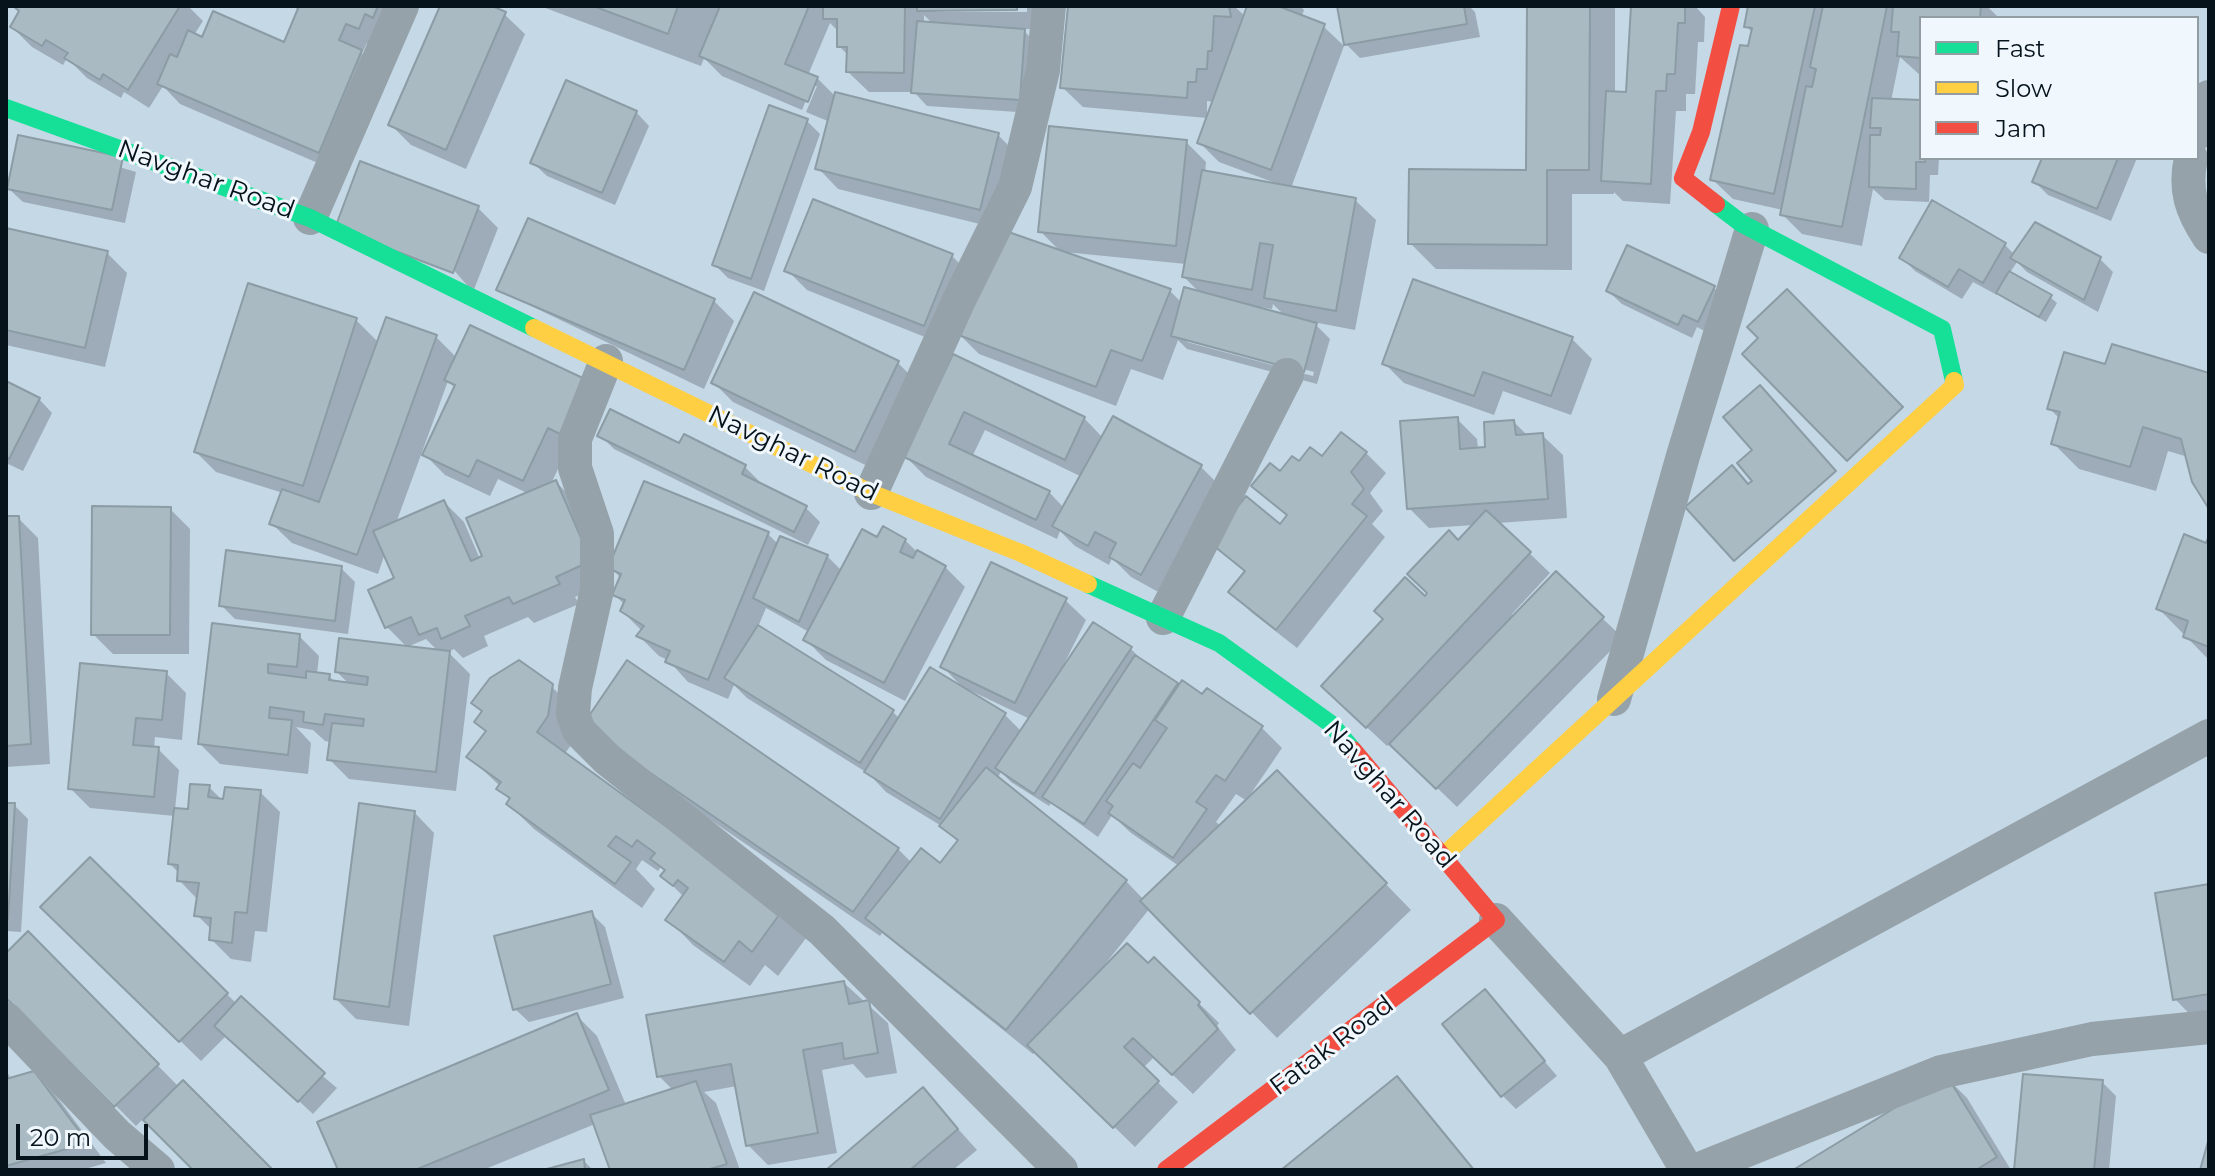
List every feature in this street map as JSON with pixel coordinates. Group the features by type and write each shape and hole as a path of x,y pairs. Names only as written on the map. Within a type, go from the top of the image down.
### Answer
{"main road":[{"path":"1443,856 1955,385 1942,329 1752,229 1683,178 1701,132 1731,6"},
{"name":"Navghar Road","path":"6,108 310,218 871,493 1021,553 1219,643 1331,724 1496,920"},
{"name":"Fatak Road","path":"1166,1170 1496,920"}],"street":[{"path":"310,218 402,6"},
{"path":"871,493 960,298 1015,187 1043,70 1049,6"},
{"path":"2199,127 2209,97"},
{"path":"2191,160 2187,177 2193,214 2209,237"},
{"path":"1614,699 1752,229"},
{"path":"606,361 575,439 575,468 597,534 597,590 575,688 573,714 579,731 607,759 822,930 1061,1170"},
{"path":"1163,618 1287,375"},
{"path":"1620,1056 2209,736"},
{"path":"1496,920 1620,1056 1687,1170"},
{"path":"6,1019 117,1135 158,1170"},
{"path":"1697,1170 1941,1072 2092,1039 2209,1027"}],"building":[{"path":"13,6 180,6 128,90 103,74 100,80 64,58 68,53 46,40 42,46 10,27 19,11"},
{"path":"299,6 378,6 373,18 365,14 359,29 346,24 339,40 362,50 319,153 157,84 170,54 177,57 188,30 202,37 213,11 284,42"},
{"path":"440,6 492,6 506,12 446,150 388,125"},
{"path":"593,6 678,6 668,34"},
{"path":"720,6 809,6 785,64 818,77 808,102 699,56"},
{"path":"823,6 905,6 904,73 846,72 847,47 837,47 837,19 823,19"},
{"path":"917,6 1017,6 1017,10 917,11"},
{"path":"1068,6 1229,6 1231,17 1214,16 1212,51 1208,51 1207,69 1197,69 1196,82 1188,82 1187,98 1060,88"},
{"path":"1247,6 1278,6 1325,24 1271,170 1197,143"},
{"path":"1337,6 1464,6 1467,24 1344,45"},
{"path":"1527,6 1590,6 1589,170 1547,170 1547,245 1408,244 1409,169 1526,170"},
{"path":"1631,6 1685,6 1685,23 1678,23 1675,74 1667,74 1666,91 1656,91 1651,184 1601,181 1606,91 1626,92"},
{"path":"1748,6 1815,6 1774,194 1710,180 1740,45 1748,46 1752,28 1744,27"},
{"path":"1823,6 1887,6 1842,227 1780,215 1806,86 1812,87 1816,69 1810,67"},
{"path":"1893,6 1981,6 1980,16 1919,16 1919,58 1897,56 1899,32 1891,32"},
{"path":"917,21 1025,29 1020,100 911,93"},
{"path":"566,80 637,111 602,193 530,163"},
{"path":"835,92 999,133 980,210 815,169"},
{"path":"1872,98 1919,100 1919,160 1926,160 1916,162 1916,189 1869,187 1870,135 1880,135 1881,128 1870,128"},
{"path":"769,105 808,119 751,279 712,265"},
{"path":"1049,126 1187,140 1176,246 1038,232"},
{"path":"18,135 123,157 112,210 7,189"},
{"path":"2041,160 2117,160 2097,209 2032,182"},
{"path":"360,161 479,206 453,273 335,228"},
{"path":"1202,170 1356,198 1336,311 1264,298 1273,245 1260,243 1252,290 1182,277"},
{"path":"813,199 953,254 924,326 784,271"},
{"path":"1932,200 2006,243 1983,283 1959,269 1948,287 1899,258"},
{"path":"528,218 715,299 684,370 496,290"},
{"path":"2035,222 2101,257 2084,300 2010,258"},
{"path":"6,228 108,251 85,348 6,330"},
{"path":"1000,229 1171,289 1142,361 1111,350 1096,387 956,334"},
{"path":"1627,245 1715,286 1698,322 1683,315 1678,325 1606,291"},
{"path":"2009,271 2052,295 2039,317 1996,293"},
{"path":"1413,279 1573,337 1551,396 1483,372 1474,396 1382,364"},
{"path":"248,283 357,318 303,486 194,452"},
{"path":"1184,287 1317,323 1304,372 1171,336"},
{"path":"1787,289 1903,407 1847,461 1742,354 1758,338 1747,327"},
{"path":"754,292 899,361 855,452 711,383"},
{"path":"386,317 437,335 357,555 269,524 282,489 319,502"},
{"path":"470,325 587,380 562,435 548,428 523,481 477,460 469,477 422,455 455,385 444,380"},
{"path":"2112,344 2209,373 2209,509 2192,482 2181,439 2143,427 2130,467 2051,444 2060,412 2047,409 2064,352 2105,364"},
{"path":"953,354 1085,417 1065,460 964,412 949,444 1050,491 1036,520 904,457"},
{"path":"6,381 40,398 9,459 6,457"},
{"path":"1760,385 1836,471 1734,561 1685,507 1732,465 1748,484 1752,481 1737,463 1752,450 1723,417"},
{"path":"610,409 679,443 684,434 746,465 742,474 807,506 794,532 597,436"},
{"path":"1113,416 1202,465 1141,575 1109,557 1116,543 1095,532 1088,546 1052,526"},
{"path":"1458,417 1460,449 1485,447 1484,422 1514,420 1516,435 1543,433 1548,499 1407,509 1400,421"},
{"path":"1341,432 1367,452 1351,472 1364,489 1352,504 1367,516 1276,630 1228,592 1245,571 1209,542 1246,496 1280,524 1287,515 1251,486 1270,463 1280,471 1292,456 1299,461 1310,447 1322,456"},
{"path":"556,480 591,561 556,577 560,584 513,604 509,597 465,616 470,626 441,639 437,628 419,635 411,617 385,628 368,590 394,578 373,531 444,500 471,561 482,556 466,518"},
{"path":"644,481 769,532 708,680 665,662 670,651 636,636 644,626 620,611 625,600 612,595 621,574 608,568"},
{"path":"92,506 171,507 170,635 91,635"},
{"path":"1486,510 1531,552 1366,728 1321,686 1383,619 1374,611 1405,577 1425,596 1427,593 1407,574 1449,530 1458,540"},
{"path":"6,516 19,516 31,744 6,746"},
{"path":"883,526 906,539 900,552 913,558 917,550 946,566 884,683 803,640 862,529 877,537"},
{"path":"2184,534 2206,543 2209,536 2209,647 2183,637 2188,621 2156,609"},
{"path":"780,536 828,555 799,622 753,598"},
{"path":"226,550 342,566 335,621 219,606"},
{"path":"991,562 1067,598 1015,703 940,667"},
{"path":"1556,571 1604,617 1436,789 1389,744"},
{"path":"1093,622 1132,647 1034,794 995,768"},
{"path":"212,623 300,634 297,667 268,664 268,673 306,678 306,671 330,674 329,680 367,685 368,677 335,672 339,638 450,651 436,772 327,760 332,723 363,726 364,719 325,714 323,725 303,722 304,712 270,707 269,718 292,720 288,755 198,744"},
{"path":"758,625 894,710 860,763 724,678"},
{"path":"1135,655 1178,683 1084,824 1042,797"},
{"path":"519,660 553,684 548,716 537,732 782,911 752,952 739,941 724,962 665,920 688,888 678,880 673,886 660,876 665,870 650,859 655,853 637,840 632,847 616,836 608,846 631,862 615,884 506,804 510,798 496,789 501,782 466,757 486,731 474,722 482,711 471,703 490,678"},
{"path":"627,660 899,848 853,912 582,726"},
{"path":"80,663 167,671 162,720 136,718 133,745 159,747 154,797 68,789"},
{"path":"930,667 1006,713 940,819 864,772"},
{"path":"1182,680 1202,694 1207,688 1263,726 1225,781 1216,775 1196,802 1207,809 1173,858 1108,813 1113,806 1106,801 1133,763 1140,768 1167,728 1155,720"},
{"path":"986,767 1127,880 1006,1030 865,918 921,848 940,863 958,840 939,826"},
{"path":"1277,770 1387,883 1250,1014 1140,901"},
{"path":"190,784 210,785 208,797 223,799 225,787 261,790 247,913 235,912 232,943 209,940 211,918 194,916 199,883 177,881 178,865 168,864 174,808 188,809"},
{"path":"6,803 15,803 8,919 6,919"},
{"path":"359,803 415,811 389,1007 334,999"},
{"path":"90,857 228,993 179,1042 40,907"},
{"path":"2209,884 2209,994 2173,1000 2155,893"},
{"path":"592,911 611,984 513,1010 494,936"},
{"path":"28,931 159,1064 114,1107 6,998 6,953"},
{"path":"1127,943 1148,963 1154,957 1200,1002 1198,1005 1218,1029 1172,1075 1133,1038 1124,1047 1159,1081 1113,1128 1027,1045"},
{"path":"844,981 849,1004 869,1000 878,1053 844,1059 842,1043 803,1050 818,1133 746,1146 731,1064 657,1077 646,1015"},
{"path":"1485,989 1545,1061 1501,1097 1442,1024"},
{"path":"241,996 325,1073 298,1102 214,1026"},
{"path":"577,1013 609,1090 415,1170 338,1170 317,1122"},
{"path":"34,1071 88,1143 6,1166 6,1079"},
{"path":"2023,1074 2103,1080 2094,1170 2014,1170"},
{"path":"1397,1076 1474,1170 1281,1170"},
{"path":"1947,1076 1997,1157 1976,1170 1793,1170"},
{"path":"183,1080 273,1170 193,1170 143,1120"},
{"path":"696,1081 727,1164 707,1170 610,1170 590,1115"},
{"path":"923,1087 958,1129 910,1170 826,1170"},
{"path":"2209,1138 2209,1170 2200,1170"},
{"path":"584,1159 585,1170 543,1170"}],"traffic: fast":[{"path":"6,108 310,218 534,328"},
{"path":"1716,204 1741,223 1942,329 1954,381"},
{"path":"1088,584 1219,643 1331,724 1353,750"}],"traffic: slow":[{"path":"534,328 871,493 1021,553 1088,584"},
{"path":"1443,856 1955,385 1954,381"}],"traffic: jam":[{"path":"1716,204 1683,178 1701,132 1731,6"},
{"path":"1166,1170 1496,920 1353,750"}]}
